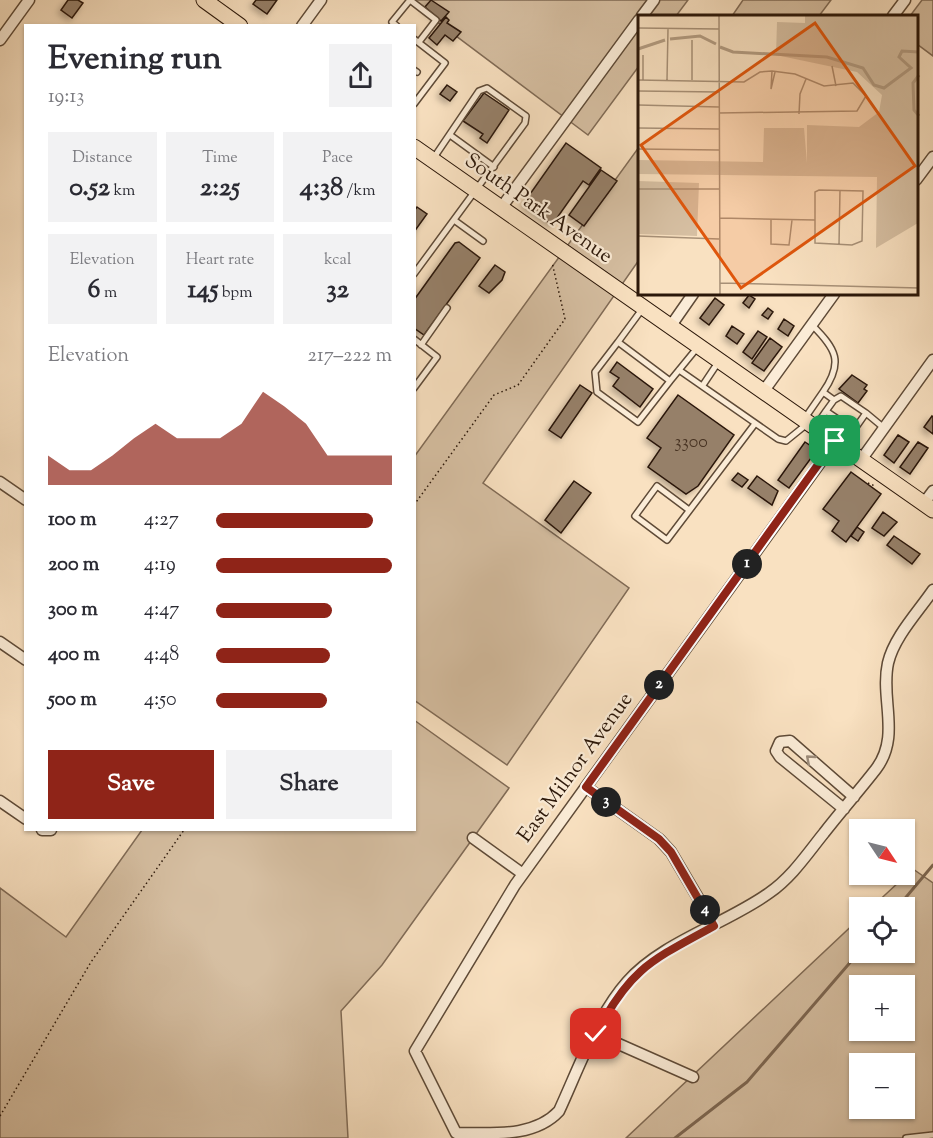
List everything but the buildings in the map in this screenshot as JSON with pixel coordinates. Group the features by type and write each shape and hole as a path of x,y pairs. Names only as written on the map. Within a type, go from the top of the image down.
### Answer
{"main road":[{"path":"204,0 233,23"},
{"name":"South Park Avenue","path":"416,150 861,460 930,502"}],"street":[{"path":"0,40 29,0"},
{"path":"303,24 321,0"},
{"path":"643,15 654,0"},
{"path":"894,15 905,0"},
{"path":"501,208 638,21"},
{"path":"918,177 933,157"},
{"path":"670,327 692,296"},
{"path":"763,392 833,296"},
{"path":"861,460 933,360"},
{"name":"East Milnor Avenue","path":"455,1136 416,1051 523,874 838,444"},
{"path":"0,482 24,499"},
{"path":"455,1136 522,1134 552,1120 559,1111 619,992 641,969 770,893 788,878 879,766 888,744 890,714 885,687 888,659 933,590"},
{"path":"0,642 24,659"},
{"path":"844,809 780,757 776,751 780,742 790,741 854,797"},
{"path":"586,787 659,839 671,852 714,926"},
{"path":"0,801 24,818"},
{"path":"473,838 523,874"},
{"path":"596,1034 693,1077"}],"lane":[{"path":"394,24 392,22 410,0 436,20 416,40 445,63 416,101"},
{"path":"416,271 494,167 525,123 526,116 487,88 479,91 432,160"},
{"path":"450,135 494,167"},
{"path":"454,220 483,241"},
{"path":"422,345 447,308"},
{"path":"643,308 595,372 597,392 638,422 698,346"},
{"path":"809,423 835,372 834,355 828,341 812,325"},
{"path":"416,340 437,357 416,385"},
{"path":"618,342 670,381"},
{"path":"703,385 719,361"},
{"path":"679,370 703,385 754,425 786,441 801,432 841,396 884,428"},
{"path":"823,392 834,400"},
{"path":"826,411 854,430"},
{"path":"838,444 854,430 866,413"},
{"path":"689,510 657,486 635,516 667,540 754,425"},
{"path":"906,1138 933,1135"}],"path":[{"path":"416,502 494,395 518,385 565,319 552,262"},
{"path":"868,483 876,486"},
{"path":"0,1116 91,962 183,831"}],"shaded area":[{"path":"408,0 688,0 677,15 638,15 638,67 588,135"},
{"path":"743,0 831,0 820,15 733,15"},
{"path":"922,0 933,0 933,56 918,45 918,15 911,15"},
{"path":"638,148 638,261 483,483 629,588 507,765 416,701 416,454"},
{"path":"416,721 509,788 382,965 341,1011 348,1138 0,1138 0,888 66,937 141,831 416,831"},
{"path":"915,870 933,883 933,1138 626,1138 849,928 849,963 915,963 915,897 883,897 896,885 915,885"}],"waterway":[{"path":"906,897 933,865"},
{"path":"675,1138 747,1082 850,963"}],"route":[{"path":"596,1034 619,992 641,969 656,958 714,926 671,852 659,839 586,787 835,441"}]}
